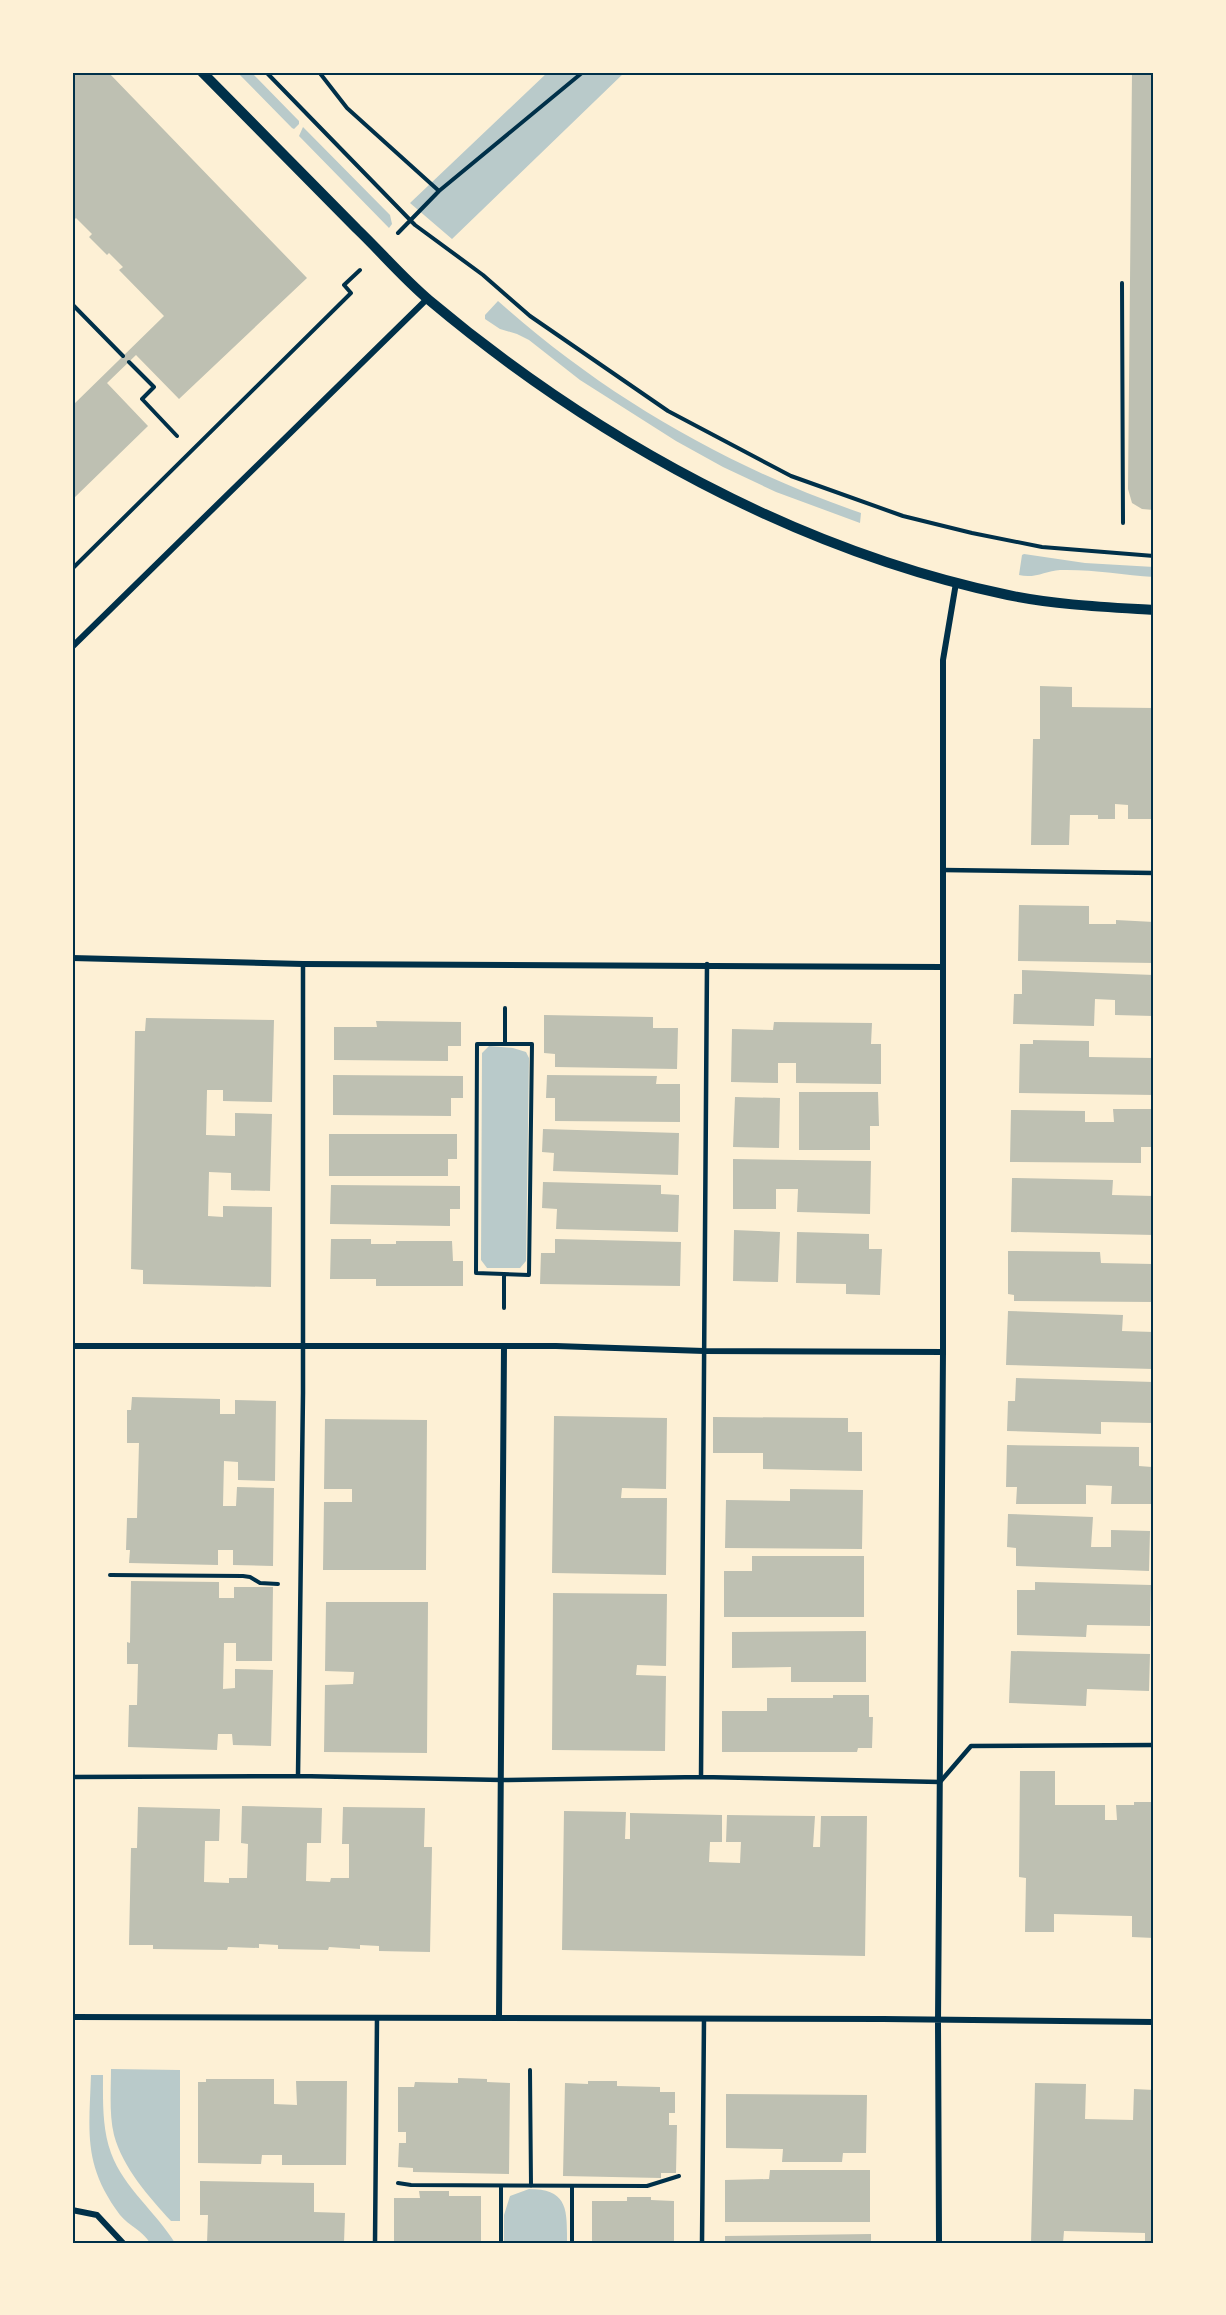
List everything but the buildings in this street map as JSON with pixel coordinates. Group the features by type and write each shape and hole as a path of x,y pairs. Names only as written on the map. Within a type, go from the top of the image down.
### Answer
{"street":[{"path":"202,72 427,299 497,354 615,435 772,518 861,553 956,583 1010,595 1068,605 1154,610"},
{"path":"72,646 427,299"},
{"path":"939,2243 944,660 956,583"},
{"path":"72,958 303,964 707,964 942,967"},
{"path":"72,1346 504,1347 943,1352"},
{"path":"499,2018 504,1347"},
{"path":"72,2017 1154,2022"},
{"path":"72,2210 96,2215 123,2243"}],"lane":[{"path":"943,870 1154,873"},
{"path":"298,1776 303,1346 303,964"},
{"path":"701,1777 707,964"},
{"path":"72,1778 298,1776 502,1780 701,1777 940,1782 971,1746 1154,1745"},
{"path":"375,2243 377,2018"},
{"path":"702,2243 704,2019"}],"path":[{"path":"266,72 410,220 483,275 530,316 668,411 791,476 903,516 1042,547 1154,556"},
{"path":"319,72 347,108 439,191"},
{"path":"404,227 439,191 583,72"},
{"path":"72,569 351,293 344,285 365,265"},
{"path":"1122,283 1123,523"},
{"path":"72,304 123,356"},
{"path":"129,362 154,387 142,399 177,436"},
{"path":"505,1008 505,1043"},
{"path":"477,1044 532,1044 529,1275 504,1274 476,1274 477,1044"},
{"path":"504,1274 504,1308"},
{"path":"110,1575 243,1576 260,1583 300,1584"},
{"path":"530,2070 531,2186"},
{"path":"376,2182 501,2186 647,2186 678,2176 704,2176"},
{"path":"501,2186 501,2243"},
{"path":"572,2186 572,2243"}],"shaded area":[{"path":"237,72 251,72 299,121 299,124 294,129 292,128"},
{"path":"548,72 625,72 452,239 410,203"},
{"path":"303,127 390,215 392,224 389,228 299,136"},
{"path":"498,301 581,368 624,398 715,451 811,495 861,513 860,523 776,492 723,467 676,441 580,380 529,340 500,329 485,319 485,315"},
{"path":"1024,554 1085,563 1154,567 1154,577 1072,570 1030,576 1019,575"},
{"path":"489,1046 513,1048 526,1052 529,1058 526,1261 520,1268 487,1268 481,1260 482,1053"},
{"path":"111,2069 180,2070 180,2221 171,2221 154,2202 130,2170 118,2147 111,2119"},
{"path":"91,2075 103,2075 106,2134 117,2166 132,2189 175,2243 157,2243 156,2241 150,2243 120,2215 108,2197 94,2164 91,2148 89,2114"},
{"path":"529,2189 552,2193 559,2198 566,2212 567,2243 504,2243 504,2215 510,2196"}]}
